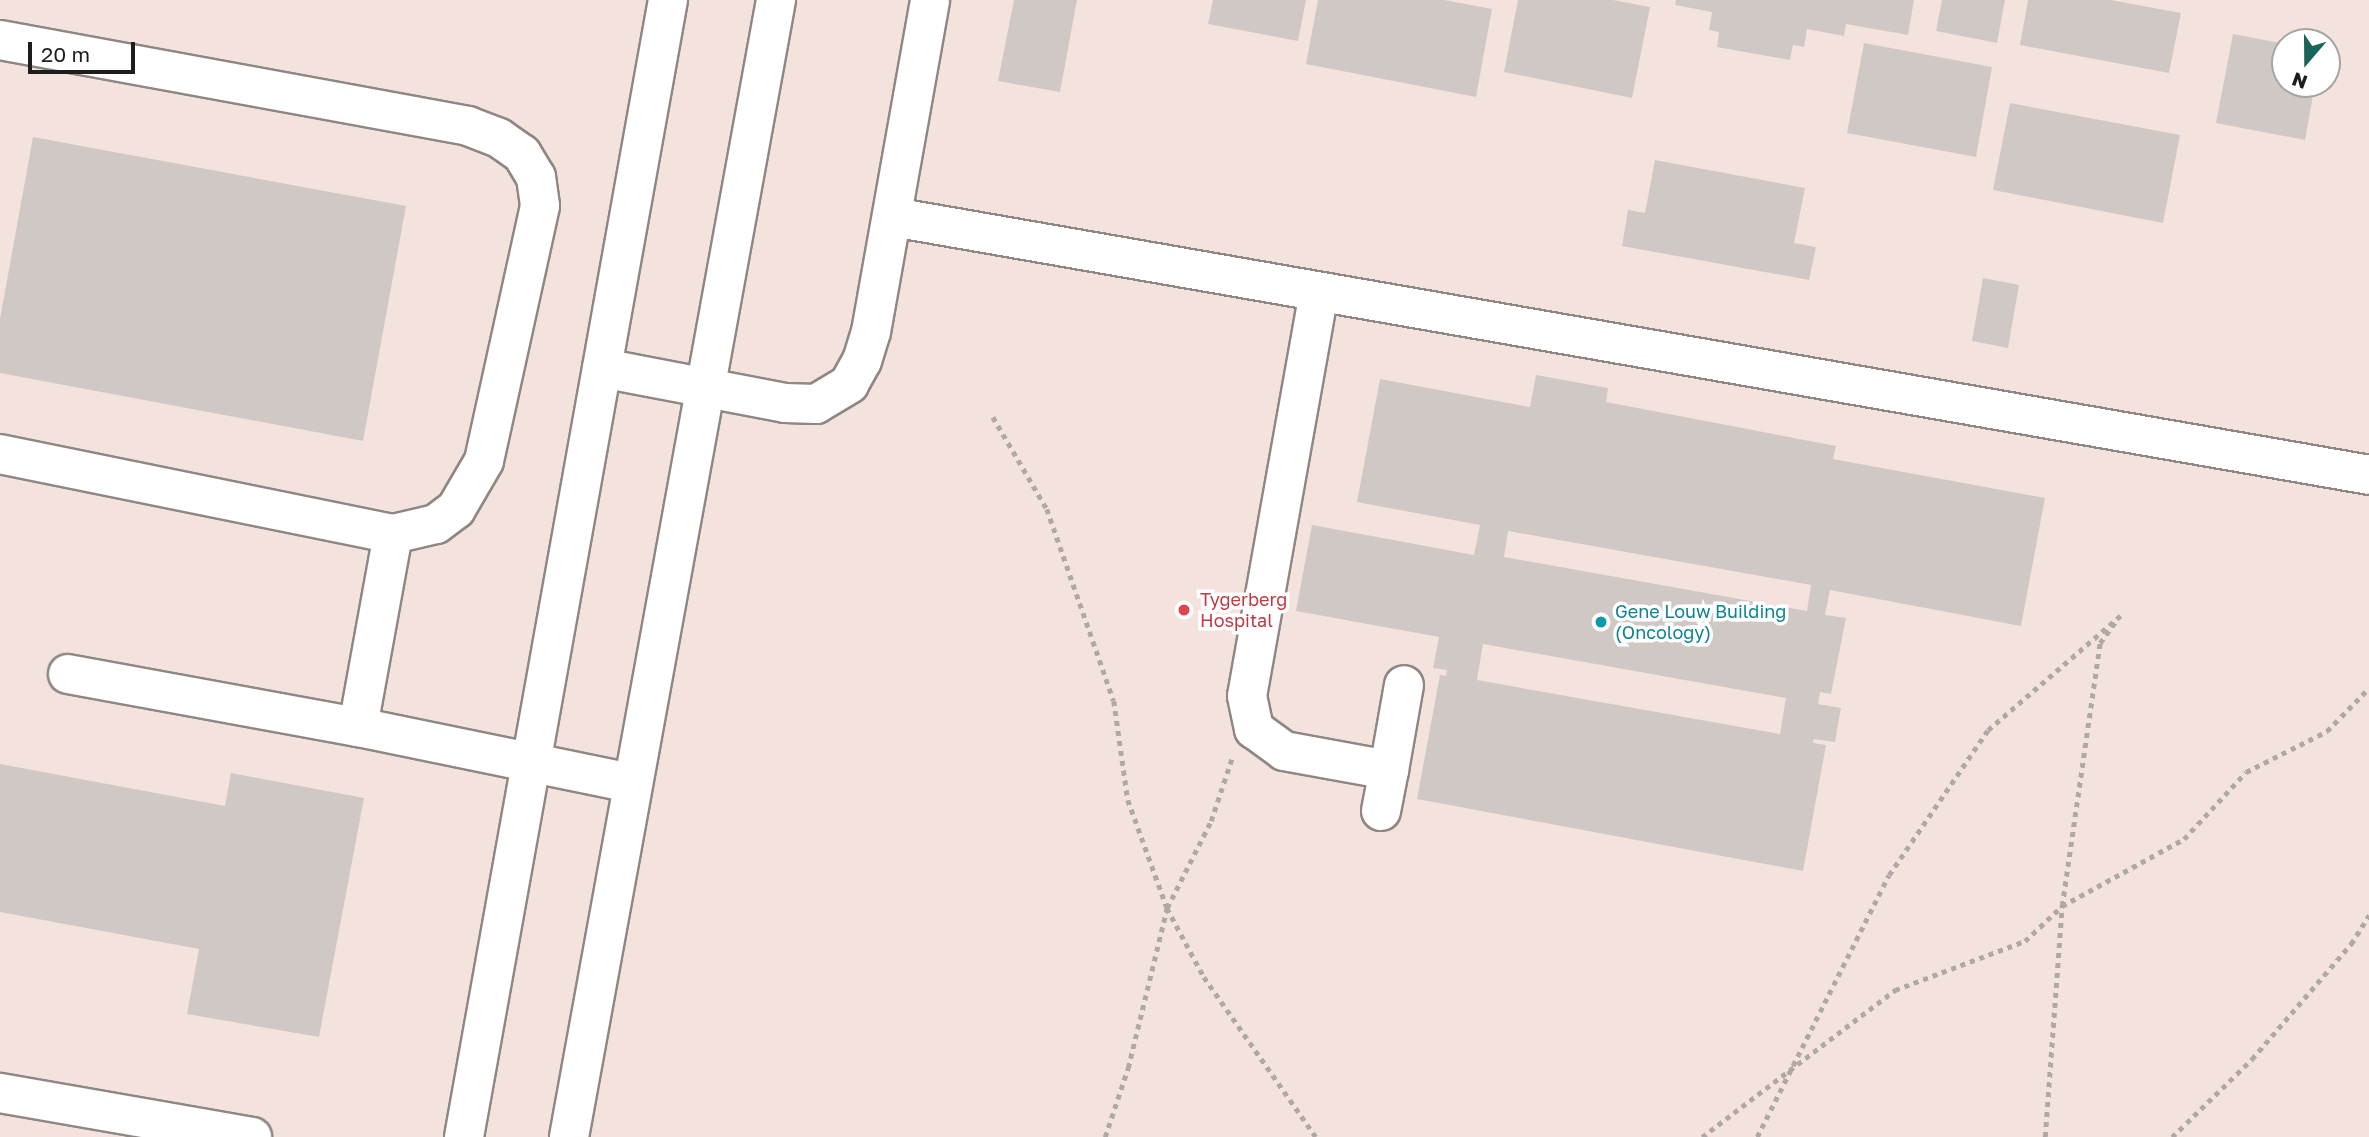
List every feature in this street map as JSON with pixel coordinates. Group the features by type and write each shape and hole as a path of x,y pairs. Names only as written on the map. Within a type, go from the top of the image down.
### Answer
{"street":[{"path":"464,1137 534,761 668,0"},
{"path":"569,1137 703,388 776,0"},
{"path":"602,368 785,403 816,404 849,384 863,361 870,332 893,217 930,0"},
{"path":"0,40 468,126 499,138 522,155 536,177 540,206 484,461 456,509 436,524 393,534 0,454"},
{"path":"893,217 2369,475"},
{"path":"1319,292 1247,696 1254,730 1284,751 1389,770"},
{"path":"358,727 393,534"},
{"path":"68,674 534,761 632,783"},
{"path":"1381,811 1404,685"},
{"path":"0,1093 252,1137"}],"path":[{"path":"993,417 1052,522 1114,701 1128,800 1167,908 1205,978 1316,1137"},
{"path":"1757,1137 1796,1065 1889,875 1988,730 2121,615 2100,643 2062,906 2045,1137"},
{"path":"1702,1137 1895,990 2025,941 2062,906 2184,839 2246,772 2327,732 2369,688"},
{"path":"1105,1137 1128,1068 1167,908 1211,821 1234,751 1254,730"},
{"path":"2172,1137 2252,1059 2351,944 2369,915"}],"shaded area":[{"name":"Tygerberg Hospital","path":"0,0 2369,0 2369,1137 0,1137"}],"building":[{"path":"1014,0 1077,0 1060,92 998,81"},
{"path":"1213,0 1306,0 1298,41 1208,24"},
{"path":"1318,0 1444,0 1492,9 1476,97 1306,64"},
{"path":"1518,0 1613,0 1650,7 1632,98 1504,72"},
{"path":"1676,0 1914,0 1908,35 1846,24 1844,36 1807,29 1804,47 1793,45 1790,60 1717,47 1719,32 1709,30 1712,12 1675,5"},
{"path":"1942,0 2005,0 1997,43 1936,31"},
{"path":"2028,0 2111,0 2181,13 2169,73 2020,45"},
{"path":"2233,34 2271,41 2271,98 2312,98 2305,140 2216,123"},
{"path":"1864,43 1992,67 1976,157 1847,133"},
{"path":"2010,103 2180,135 2163,223 1993,190"},
{"path":"33,137 406,206 363,441 0,373 0,319"},
{"path":"1655,160 1805,188 1794,243 1816,247 1809,280 1622,246 1628,210 1645,213"},
{"path":"1983,278 2019,285 2008,348 1972,341"},
{"name":"Gene Louw Building (Oncology)","path":"1536,375 1608,388 1606,402 1836,446 1833,459 2045,498 2021,626 1830,590 1825,615 1846,618 1831,694 1820,692 1818,704 1841,708 1835,742 1814,739 1813,743 1826,745 1803,871 1417,799 1440,675 1446,676 1447,670 1433,668 1439,637 1296,611 1312,525 1474,555 1480,525 1357,502 1380,379 1530,407","holes":["1508,531 1811,585 1807,611 1504,557","1483,644 1786,698 1780,734 1477,680"]},
{"path":"0,764 225,806 231,773 364,798 319,1037 187,1014 199,949 0,912"}],"place":[{"name":"Tygerberg Hospital","path":"1184,610"},
{"name":"Gene Louw Building (Oncology)","path":"1601,622"}]}
